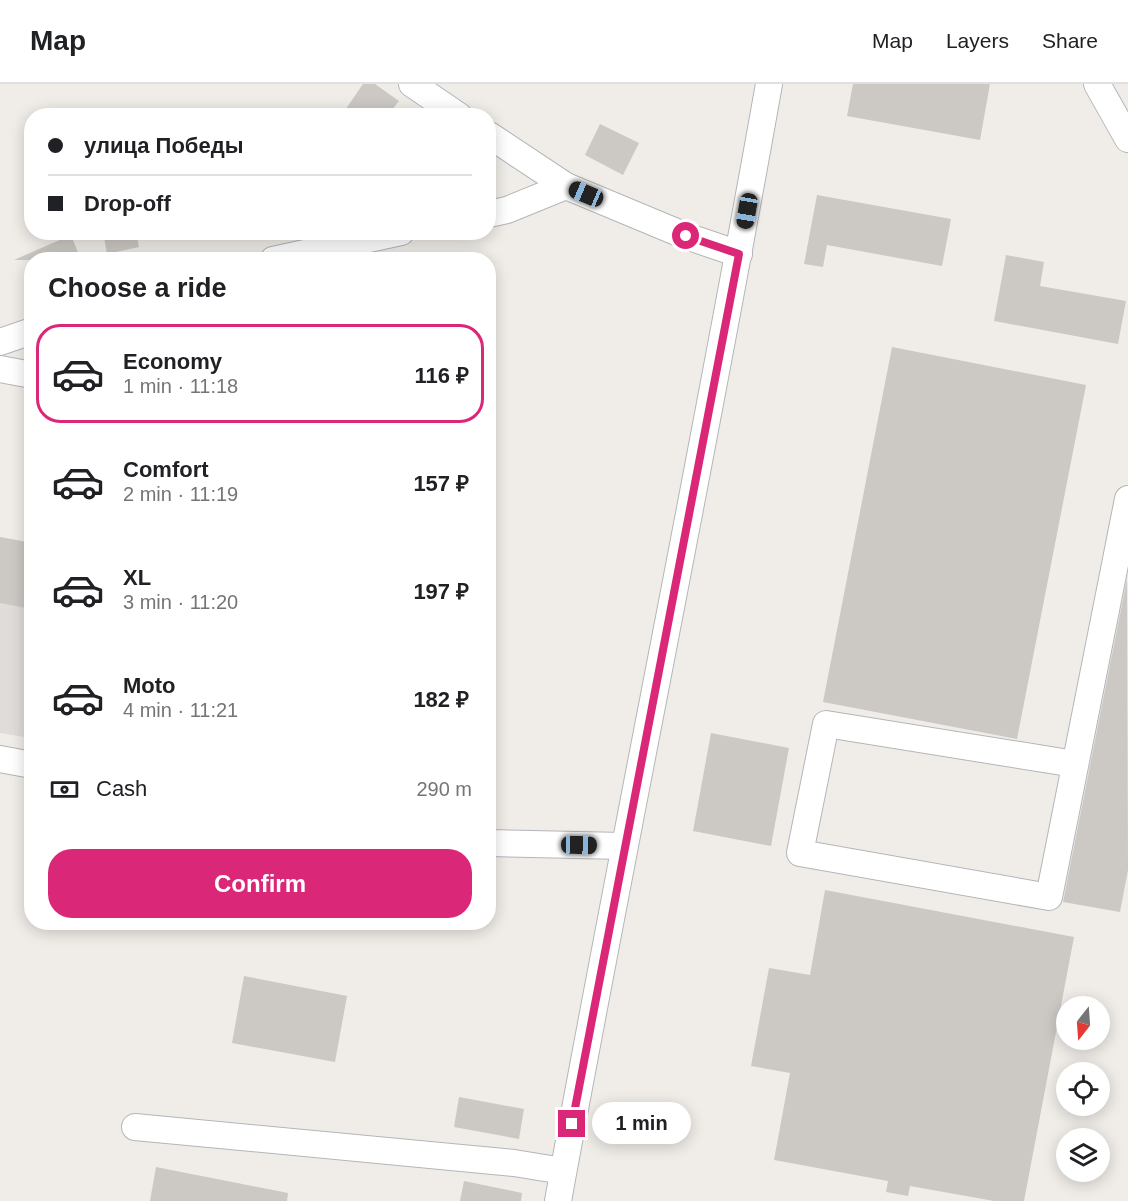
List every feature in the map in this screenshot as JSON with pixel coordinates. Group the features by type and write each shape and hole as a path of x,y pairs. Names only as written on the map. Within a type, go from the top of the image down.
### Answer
{"street":[{"path":"412,84 447,108"},
{"path":"558,1201 624,846 739,254 769,84"},
{"path":"1097,84 1128,139"},
{"path":"496,140 566,186 686,236 739,254"},
{"path":"496,212 566,186"},
{"path":"310,252 364,240"},
{"path":"0,342 24,334"},
{"path":"0,369 24,374"},
{"path":"1076,764 826,724 800,853 1049,897 1076,764 1128,499"},
{"path":"0,759 24,764"},
{"path":"496,843 624,846"},
{"path":"135,1127 514,1163 563,1171"}],"shaded area":[{"path":"0,537 24,542 24,737 0,733"}],"building":[{"path":"363,84 375,84 399,101 393,108 346,108"},
{"path":"853,84 990,84 980,140 847,116"},
{"path":"600,124 639,143 623,175 585,155"},
{"path":"817,195 951,219 942,266 827,245 823,267 804,264"},
{"path":"60,240 73,240 78,252 32,252"},
{"path":"104,240 138,240 139,247 107,252"},
{"path":"1006,255 1044,262 1040,286 1126,301 1118,344 994,321"},
{"path":"892,347 1086,385 1017,739 823,702"},
{"path":"0,537 24,542 24,608 0,603"},
{"path":"1127,579 1128,870 1120,912 1063,902"},
{"path":"711,733 789,748 771,846 693,831"},
{"path":"825,890 1074,937 1063,996 1056,996 1056,1032 1024,1201 994,1201 910,1186 908,1196 886,1192 888,1181 774,1160 790,1073 751,1066 769,968 810,975"},
{"path":"244,976 347,996 335,1062 232,1043"},
{"path":"459,1097 524,1109 519,1139 454,1127"},
{"path":"156,1167 288,1193 287,1201 150,1201"},
{"path":"464,1181 522,1193 521,1201 460,1201"}],"route":[{"path":"572,1124 739,254 686,236"}]}
